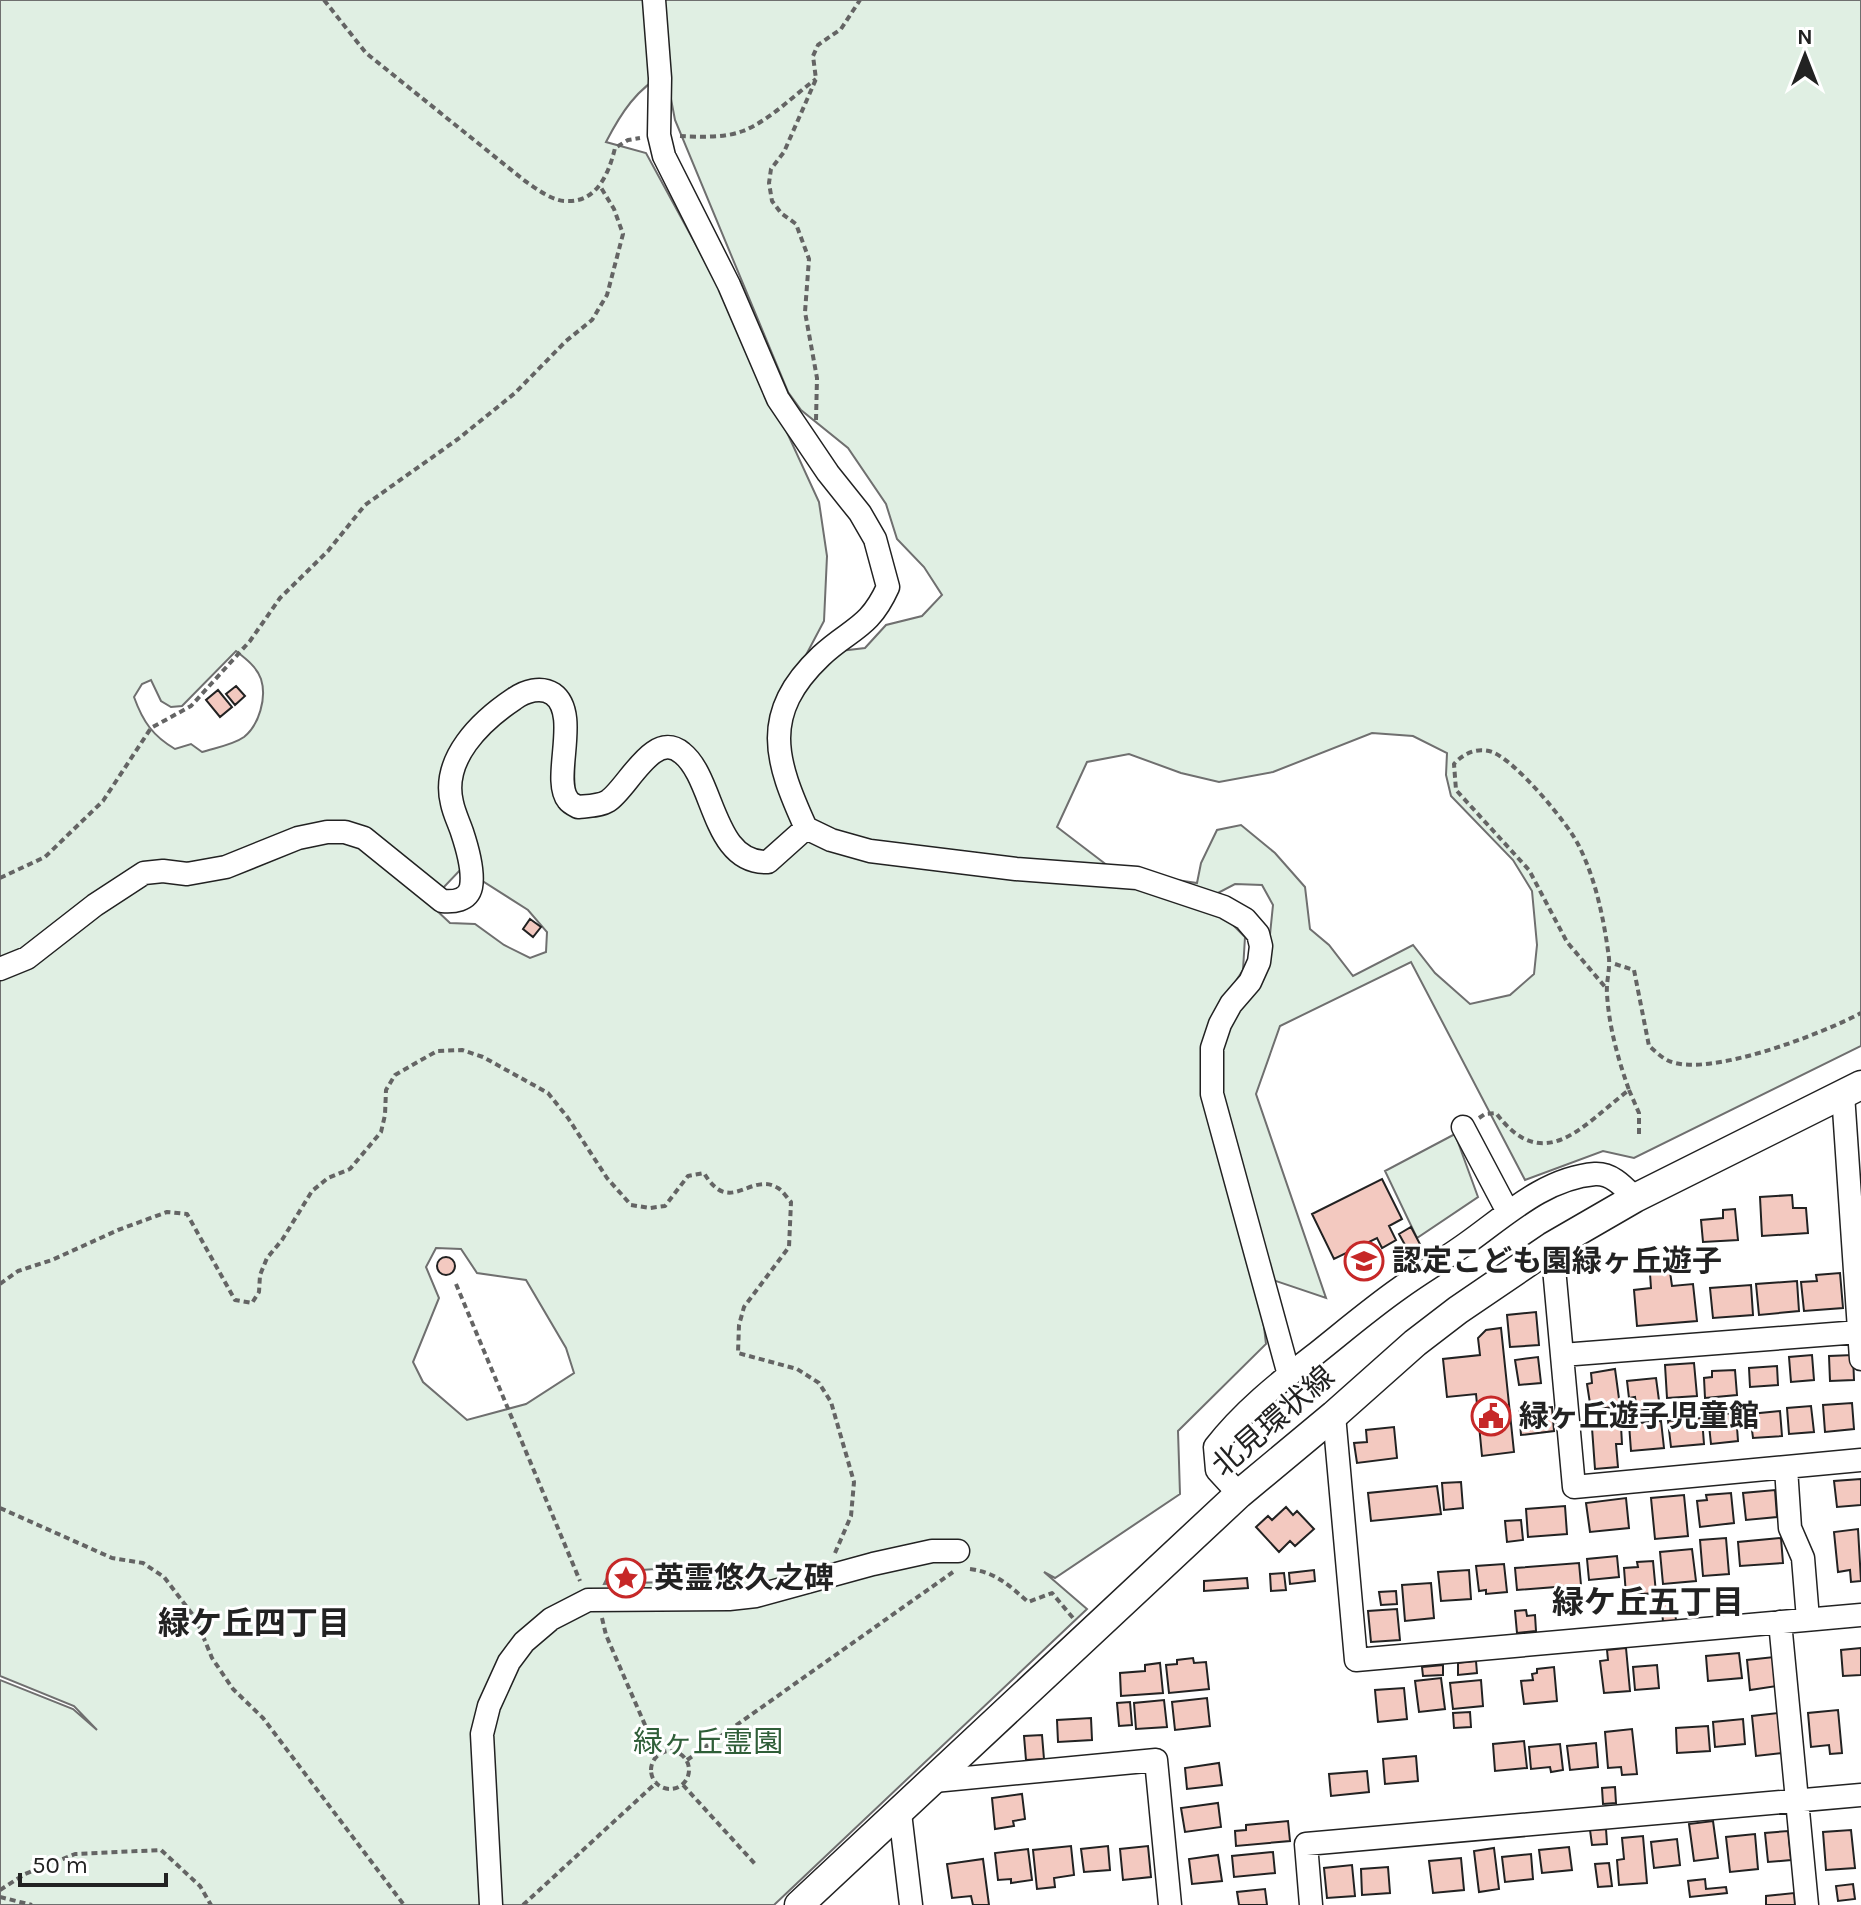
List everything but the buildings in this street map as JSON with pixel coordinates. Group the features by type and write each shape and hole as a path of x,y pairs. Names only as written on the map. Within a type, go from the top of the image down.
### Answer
{"main road":[{"name":"北見環状線","path":"799,1905 1239,1494 1415,1343 1552,1246 1635,1198 1852,1090"}],"street":[{"path":"654,0 660,78 659,135 664,156 729,285 778,399 860,513 875,539 888,587 879,608 865,624 822,655 797,682 785,709 777,743 783,773 806,828 831,840 870,851 1016,869 1137,878 1224,907 1245,919 1258,934 1261,946 1259,962 1250,982 1231,1004 1220,1024 1212,1048 1212,1094 1289,1375"},
{"path":"0,969 27,958 95,905 144,873 163,871 187,874 226,867 298,838 327,832 345,832 364,838 442,901 456,902 466,896 471,887 466,843 451,801 455,761 465,744 496,711 521,694 539,689 552,693 563,704 564,787 567,799 578,807 606,802 648,755 660,748 674,748 684,754 697,772 724,833 746,859 768,862 806,828"},
{"path":"1852,1090 1861,1359"},
{"path":"1463,1127 1508,1212"},
{"path":"1239,1494 1217,1470 1215,1447 1244,1414 1289,1375 1399,1288 1468,1243 1508,1212 1555,1185 1599,1174 1618,1181 1635,1198"},
{"path":"1552,1246 1574,1487 1861,1460"},
{"path":"1562,1355 1859,1332"},
{"path":"1334,1415 1356,1660 1861,1615"},
{"path":"1786,1468 1790,1528 1803,1558 1808,1619"},
{"path":"491,1905 482,1734 489,1706 509,1662 524,1642 551,1619 593,1600 729,1599 782,1590 932,1551 958,1551"},
{"path":"1780,1622 1807,1905"},
{"path":"934,1781 1156,1760 1170,1905"},
{"path":"1311,1905 1306,1844 1861,1795"},
{"path":"900,1813 911,1905"}],"path":[{"path":"324,0 366,53 525,181 549,196 566,201 586,198 600,186 610,169 615,148 628,140 659,135 705,137 741,132 763,120 816,79"},
{"path":"805,439 816,424 818,405 817,378 805,312 809,259 796,224 781,213 772,201 769,183 771,169 784,152 816,79 813,56 818,45 841,29 860,0"},
{"path":"0,878 45,857 103,801 151,728 191,706 250,641 280,598 328,551 365,505 515,393 566,341 592,320 607,295 623,234 614,209 600,186"},
{"path":"1606,988 1610,978 1604,931 1597,897 1578,843 1538,791 1507,761 1481,750 1460,757 1454,764 1456,790 1529,870 1567,942 1606,988 1618,1059 1639,1113 1639,1137"},
{"path":"1615,964 1634,970 1649,1046 1670,1061 1690,1065 1759,1053 1831,1029 1861,1013"},
{"path":"0,1284 18,1271 167,1212 187,1214 235,1300 252,1303 259,1292 260,1275 267,1258 282,1240 312,1191 328,1178 350,1169 381,1132 386,1090 395,1075 437,1051 462,1050 483,1057 548,1093 607,1178 631,1205 650,1208 665,1206 688,1176 704,1173 713,1188 728,1193 745,1191 762,1184 777,1187 791,1202 789,1247 744,1307 739,1325 738,1353 797,1369 819,1383 831,1402 854,1482 851,1516 823,1577"},
{"path":"1463,1127 1485,1114 1496,1113 1520,1139 1538,1145 1556,1142 1587,1123 1629,1090"},
{"path":"456,1284 658,1755"},
{"path":"0,1508 112,1558 143,1563 164,1577 196,1619 212,1658 233,1689 263,1718 404,1905"},
{"path":"687,1760 960,1568 986,1571 1001,1579 1028,1602 1052,1593 1075,1619"},
{"path":"673,1751 687,1760 690,1772 683,1785 668,1789 656,1783 651,1768 658,1755 673,1751"},
{"path":"523,1905 656,1783"},
{"path":"683,1785 756,1865"},
{"path":"0,1890 25,1874 75,1854 161,1850 200,1886 211,1905"},
{"path":"0,1897 32,1905"}],"green space":[{"name":"緑ヶ丘霊園","path":"0,0 1861,0 1861,1046 1634,1158 1603,1151 1525,1180 1411,962 1280,1026 1256,1094 1326,1298 1258,1275 1266,1344 1178,1431 1180,1494 1055,1578 1044,1572 1087,1609 774,1905 0,1905 0,1680 73,1709 97,1730 74,1706 0,1676","holes":["666,73 675,120 788,392 801,410 848,448 886,504 897,539 924,567 942,595 922,616 886,625 865,648 806,655 824,621 827,556 819,502 726,300 646,153 606,142 631,102","236,651 254,667 263,686 258,718 249,732 234,742 202,752 191,744 175,749 161,739 150,728 134,697 142,684 151,680 161,701 171,707 182,706","1372,733 1413,736 1447,753 1446,775 1451,796 1513,860 1532,891 1537,945 1534,974 1510,995 1470,1004 1435,973 1413,945 1353,976 1329,945 1310,929 1305,887 1275,853 1241,825 1217,830 1201,863 1197,883 1170,879 1133,885 1057,827 1087,762 1129,754 1181,773 1219,782 1273,772","462,868 528,910 547,932 546,952 530,958 504,945 475,924 450,923 434,908 442,889","1235,884 1262,885 1273,905 1268,954 1225,998 1243,970 1245,937 1223,915 1214,895","436,1248 461,1249 477,1273 526,1280 566,1348 574,1373 526,1404 467,1420 423,1382 413,1362 439,1298 426,1267","656,1569 664,1582 604,1584 610,1572"]},
{"path":"1455,1134 1478,1197 1417,1238 1385,1171"}],"place":[{"name":"認定こども園緑ヶ丘遊子","path":"1364,1261"},
{"name":"緑ヶ丘遊子児童館","path":"1491,1416"},
{"name":"英霊悠久之碑","path":"626,1578"}],"district":[{"name":"緑ケ丘五丁目","path":"1648,1602"},
{"name":"緑ケ丘四丁目","path":"254,1623"}]}
